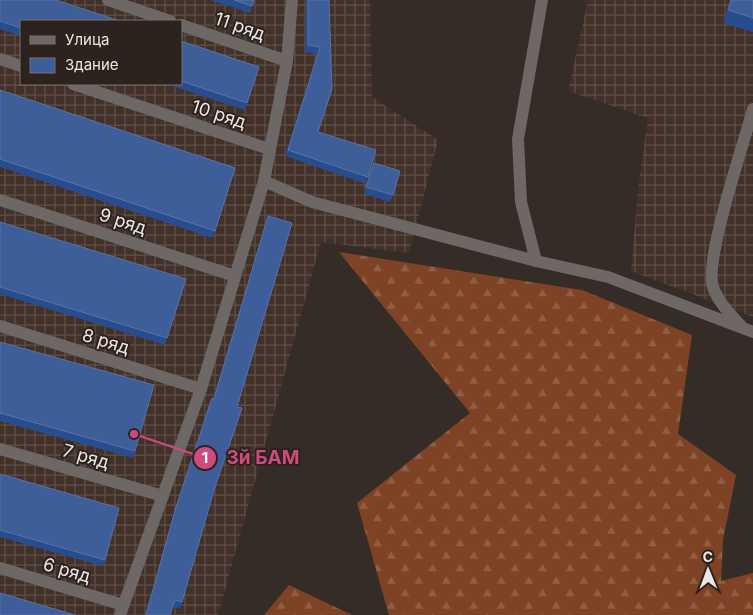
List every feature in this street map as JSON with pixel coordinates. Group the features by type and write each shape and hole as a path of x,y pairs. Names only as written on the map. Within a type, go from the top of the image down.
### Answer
{"street":[{"path":"108,0 167,20"},
{"path":"122,610 201,389 264,181 287,61 292,0"},
{"path":"536,261 521,202 518,139 542,0"},
{"name":"11 ряд","path":"182,25 287,61"},
{"path":"0,59 20,66"},
{"name":"10 ряд","path":"76,85 269,149"},
{"path":"748,330 725,308 712,286 712,256 753,110"},
{"path":"264,181 312,202 536,261 608,277 748,330"},
{"name":"9 ряд","path":"0,200 235,276"},
{"name":"8 ряд","path":"0,326 201,389"},
{"name":"7 ряд","path":"0,449 163,496"},
{"name":"6 ряд","path":"0,568 122,610"}],"shaded area":[{"path":"0,0 370,0 372,97 438,140 409,253 321,242 218,615 0,615"},
{"path":"588,0 753,0 753,317 631,271 638,190 648,118 568,91"}],"green space":[{"path":"339,252 582,290 692,335 678,434 736,475 723,540 721,581 753,573 753,615 389,615 357,503 470,413"},
{"path":"289,585 352,615 264,615"}],"building":[{"path":"0,0 56,0 117,20 20,20 20,28 0,21"},
{"path":"234,0 254,0 252,6"},
{"path":"308,0 329,0 332,89 318,132 376,150 368,177 288,150 320,47 308,45"},
{"path":"731,0 753,0 753,18 728,10"},
{"path":"182,41 259,67 247,103 182,81"},
{"path":"0,90 235,168 215,231 0,159"},
{"path":"374,163 400,171 393,195 366,187"},
{"path":"268,216 292,223 237,407 242,408 214,490 182,602 175,600 170,615 146,615 176,507 212,398 214,399"},
{"path":"0,222 186,279 167,338 0,287"},
{"path":"0,342 154,385 135,451 0,413"},
{"path":"0,474 119,508 105,560 0,530"},
{"path":"0,593 75,615 0,615"}],"place":[{"name":"3й БАМ","path":"134,434"}]}
